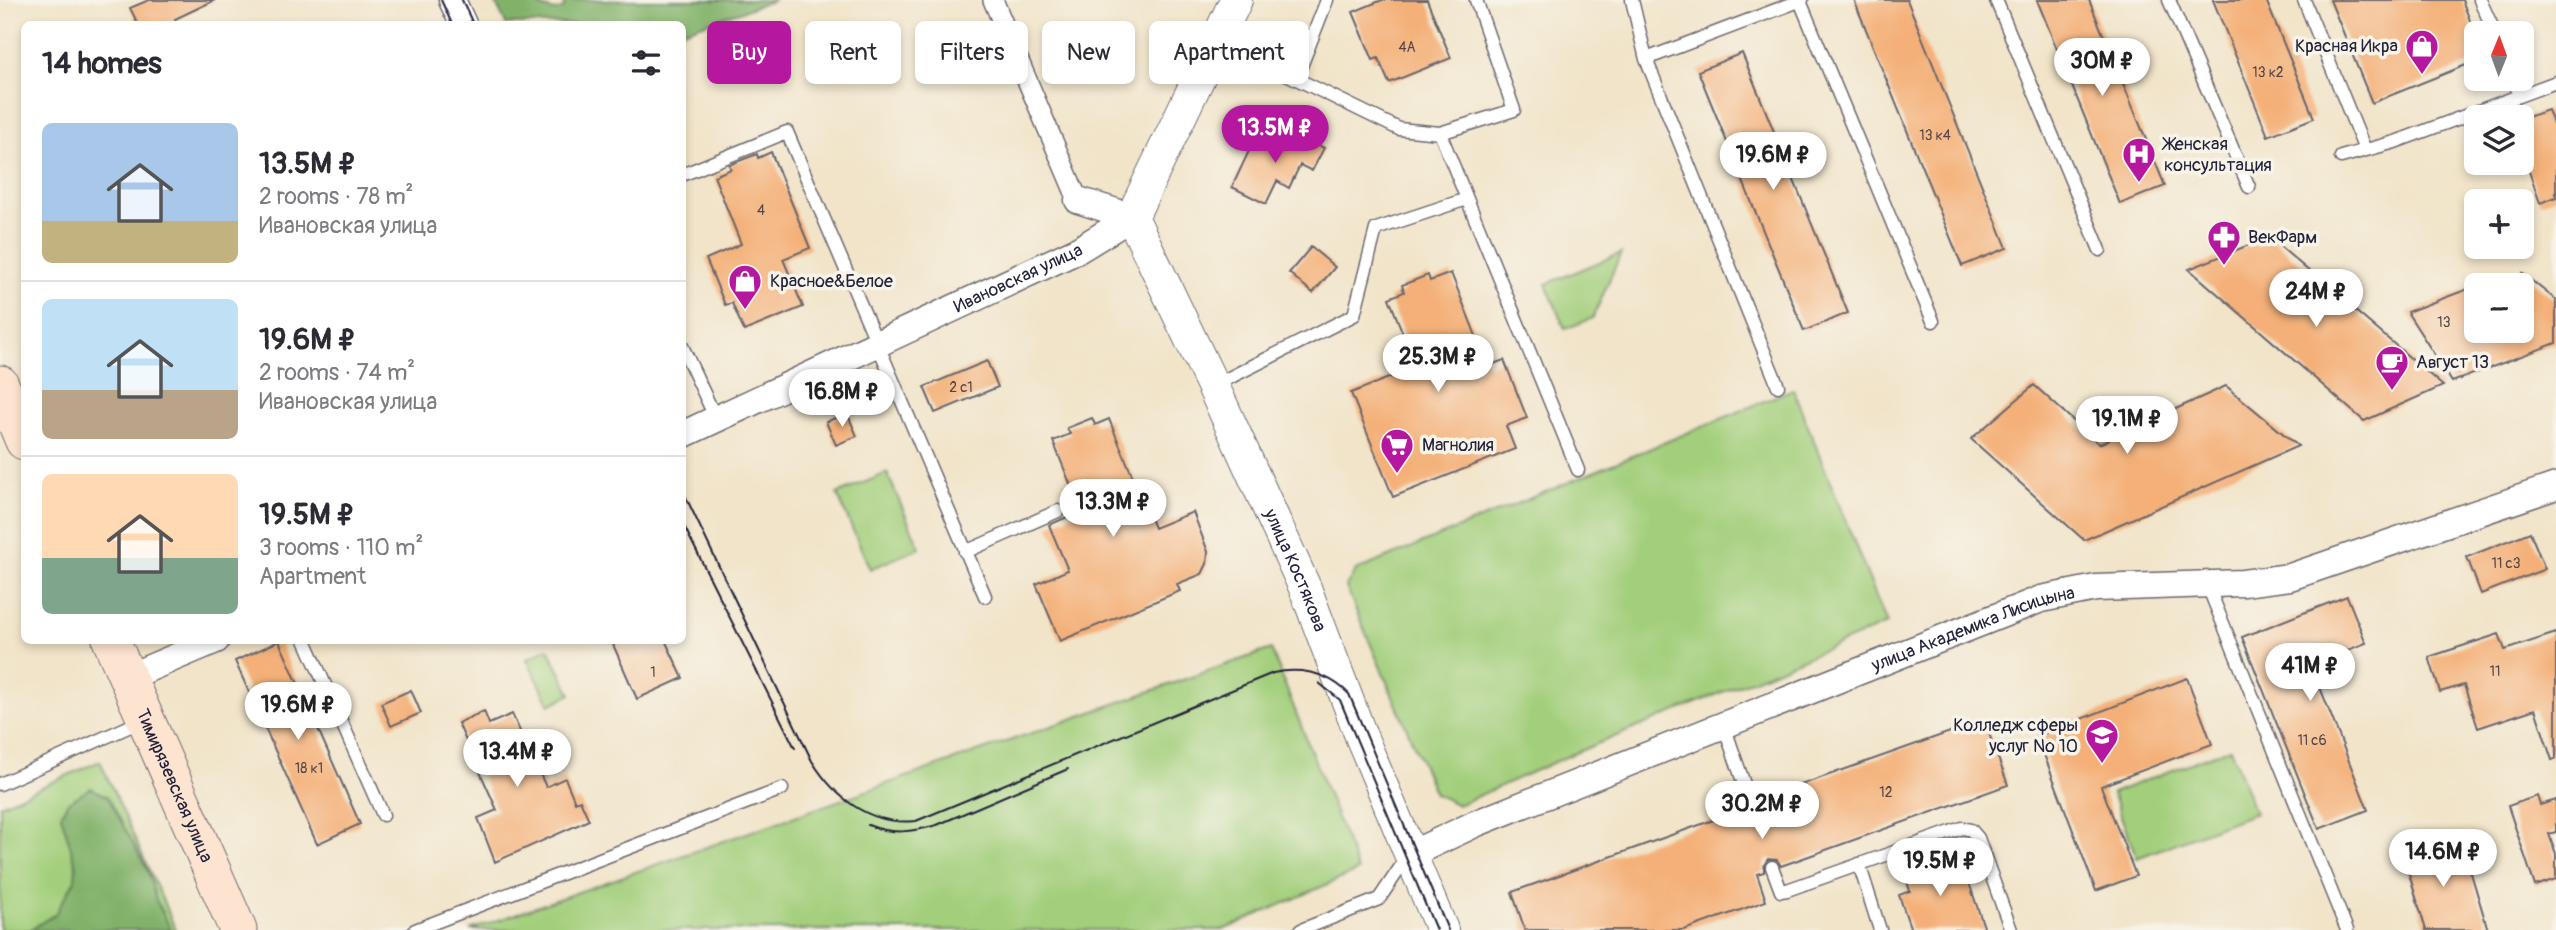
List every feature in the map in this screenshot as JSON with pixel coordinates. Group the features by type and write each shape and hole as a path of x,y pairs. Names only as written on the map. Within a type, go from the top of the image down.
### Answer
{"main road":[{"path":"0,384 21,434"},
{"name":"Тимирязевская улица","path":"112,644 238,930"}],"street":[{"path":"452,0 462,21"},
{"path":"993,0 1078,200 1132,217 1196,84"},
{"path":"1226,21 1236,0"},
{"name":"Ивановская улица","path":"686,433 1078,250 1132,217"},
{"name":"улица Костякова","path":"1132,217 1305,588 1361,736 1442,930"},
{"name":"улица Академика Лисицына","path":"1411,854 1477,823 2041,599 2096,588 2269,580 2310,572 2556,486"},
{"path":"127,678 207,644"}],"lane":[{"path":"1309,45 1326,0"},
{"path":"1306,84 1399,129 1440,133 1514,110 1476,0"},
{"path":"1632,0 1646,59 1778,386"},
{"path":"1646,59 1801,0 1933,321"},
{"path":"1996,0 2100,250"},
{"path":"2169,0 2249,187"},
{"path":"2304,0 2365,150"},
{"path":"2480,0 2489,21"},
{"path":"2341,157 2395,142 2556,82"},
{"path":"686,173 786,132 985,596"},
{"path":"1440,133 1578,470"},
{"path":"1213,386 1354,315 1376,229 1467,199"},
{"path":"686,355 716,419"},
{"path":"965,552 1058,511"},
{"path":"2207,584 2347,930"},
{"path":"307,644 383,815"},
{"path":"0,784 145,720"},
{"path":"1724,726 1754,813"},
{"path":"415,930 782,789"},
{"path":"1772,867 1781,891 1962,828 1971,830 1979,838 2011,930"},
{"path":"1301,930 1379,899 1406,856 1411,854"},
{"path":"1859,864 1880,930"}],"green space":[{"path":"494,0 538,0 541,7 555,11 564,8 564,0 775,0 686,30 686,21 504,21"},
{"path":"1621,253 1593,318 1565,329 1546,284"},
{"path":"1793,389 1887,624 1568,756 1458,805 1435,794 1346,587 1355,571"},
{"path":"887,473 920,548 870,569 837,494"},
{"path":"548,648 571,694 550,705 527,659"},
{"path":"1271,649 1358,871 1223,930 470,930"},
{"path":"2230,748 2255,813 2137,858 2112,793"},
{"path":"100,761 176,930 0,930 0,805"},
{"path":"91,788 108,797 148,871 156,900 171,930 30,930 55,914 75,880 76,866 61,815 67,803"}],"building":[{"path":"149,0 215,0 175,19 176,21 136,21 130,8"},
{"path":"1382,0 1427,0 1451,58 1389,83 1378,58 1373,60 1353,12"},
{"path":"1854,0 1907,0 2007,248 1962,266"},
{"path":"2037,0 2089,0 2165,186 2120,204"},
{"path":"2213,0 2266,0 2314,118 2268,136"},
{"path":"2330,0 2462,0 2470,21 2464,21 2464,66 2372,103"},
{"path":"1742,53 1848,313 1804,331 1698,71"},
{"path":"2548,110 2556,132 2556,197 2540,203 2530,175 2534,175 2534,115"},
{"path":"1285,129 1324,148 1312,171 1300,165 1289,188 1277,181 1266,204 1232,187 1255,138 1275,148"},
{"path":"771,152 810,248 783,259 803,307 744,331 732,303 725,305 706,259 741,244 714,176 731,169 729,165 757,154 758,158"},
{"path":"2269,237 2443,386 2364,421 2189,269"},
{"path":"1311,247 1335,267 1313,293 1289,273"},
{"path":"1451,273 1488,366 1504,360 1527,418 1506,426 1515,449 1393,497 1351,393 1416,367 1389,298 1404,292 1402,285 1428,275 1430,281"},
{"path":"2534,283 2556,300 2556,343 2452,382 2407,312 2464,291 2464,343 2534,343"},
{"path":"987,361 998,387 935,413 924,387"},
{"path":"2034,385 2099,444 2226,386 2298,446 2084,540 1971,439"},
{"path":"847,413 857,436 836,445 826,422"},
{"path":"1092,418 1095,425 1109,419 1154,528 1193,512 1208,552 1207,564 1202,574 1177,584 1180,591 1060,641 1036,584 1068,570 1049,525 1081,511 1053,441 1070,434 1067,428"},
{"path":"2530,532 2545,569 2481,594 2467,557"},
{"path":"2347,596 2366,643 2311,664 2368,810 2319,829 2242,637"},
{"path":"2556,633 2556,759 2552,760 2535,709 2478,728 2464,685 2440,692 2429,657 2499,634 2505,650"},
{"path":"272,644 280,644 360,824 317,844 235,661"},
{"path":"613,644 667,644 683,678 637,699"},
{"name":"Колледж сферы услуг № 10","path":"2187,678 2212,744 2101,786 2136,876 2096,891 2037,736"},
{"path":"411,690 421,713 391,726 381,703"},
{"path":"484,711 489,724 512,714 546,787 565,778 575,802 580,800 589,820 495,862 478,818 497,810 458,723"},
{"path":"1984,720 2008,785 1781,866 1777,860 1768,859 1764,872 1757,874 1766,901 1684,930 1525,930 1512,892 1744,809 1749,820 1757,821 1762,815 1760,804 1765,802 1764,798"},
{"path":"2537,796 2540,805 2556,800 2556,832 2549,834 2556,854 2556,879 2535,886 2508,806"},
{"path":"2429,835 2437,862 2465,853 2488,930 2426,930 2400,844"},
{"path":"1950,854 1958,876 1966,874 1985,930 1911,930 1899,895 1910,891 1903,870"}],"tram line":[{"path":"441,0 451,21"},
{"path":"462,0 472,21"},
{"path":"686,497 812,761 831,787 855,807 884,819 916,821 1273,673 1314,673 1332,681 1349,694 1448,930"},
{"path":"686,530 795,748"},
{"path":"1319,683 1340,700 1436,930"},
{"path":"868,825 902,831 937,825 1068,769"}],"place":[{"name":"Красная Икра","path":"2422,76"},
{"name":"Женская консультация","path":"2139,184"},
{"name":"ВекФарм","path":"2224,267"},
{"name":"Красное&Белое","path":"745,311"},
{"name":"Август 13","path":"2392,392"},
{"name":"Магнолия","path":"1397,475"},
{"name":"Колледж сферы услуг № 10","path":"2102,765"}]}
